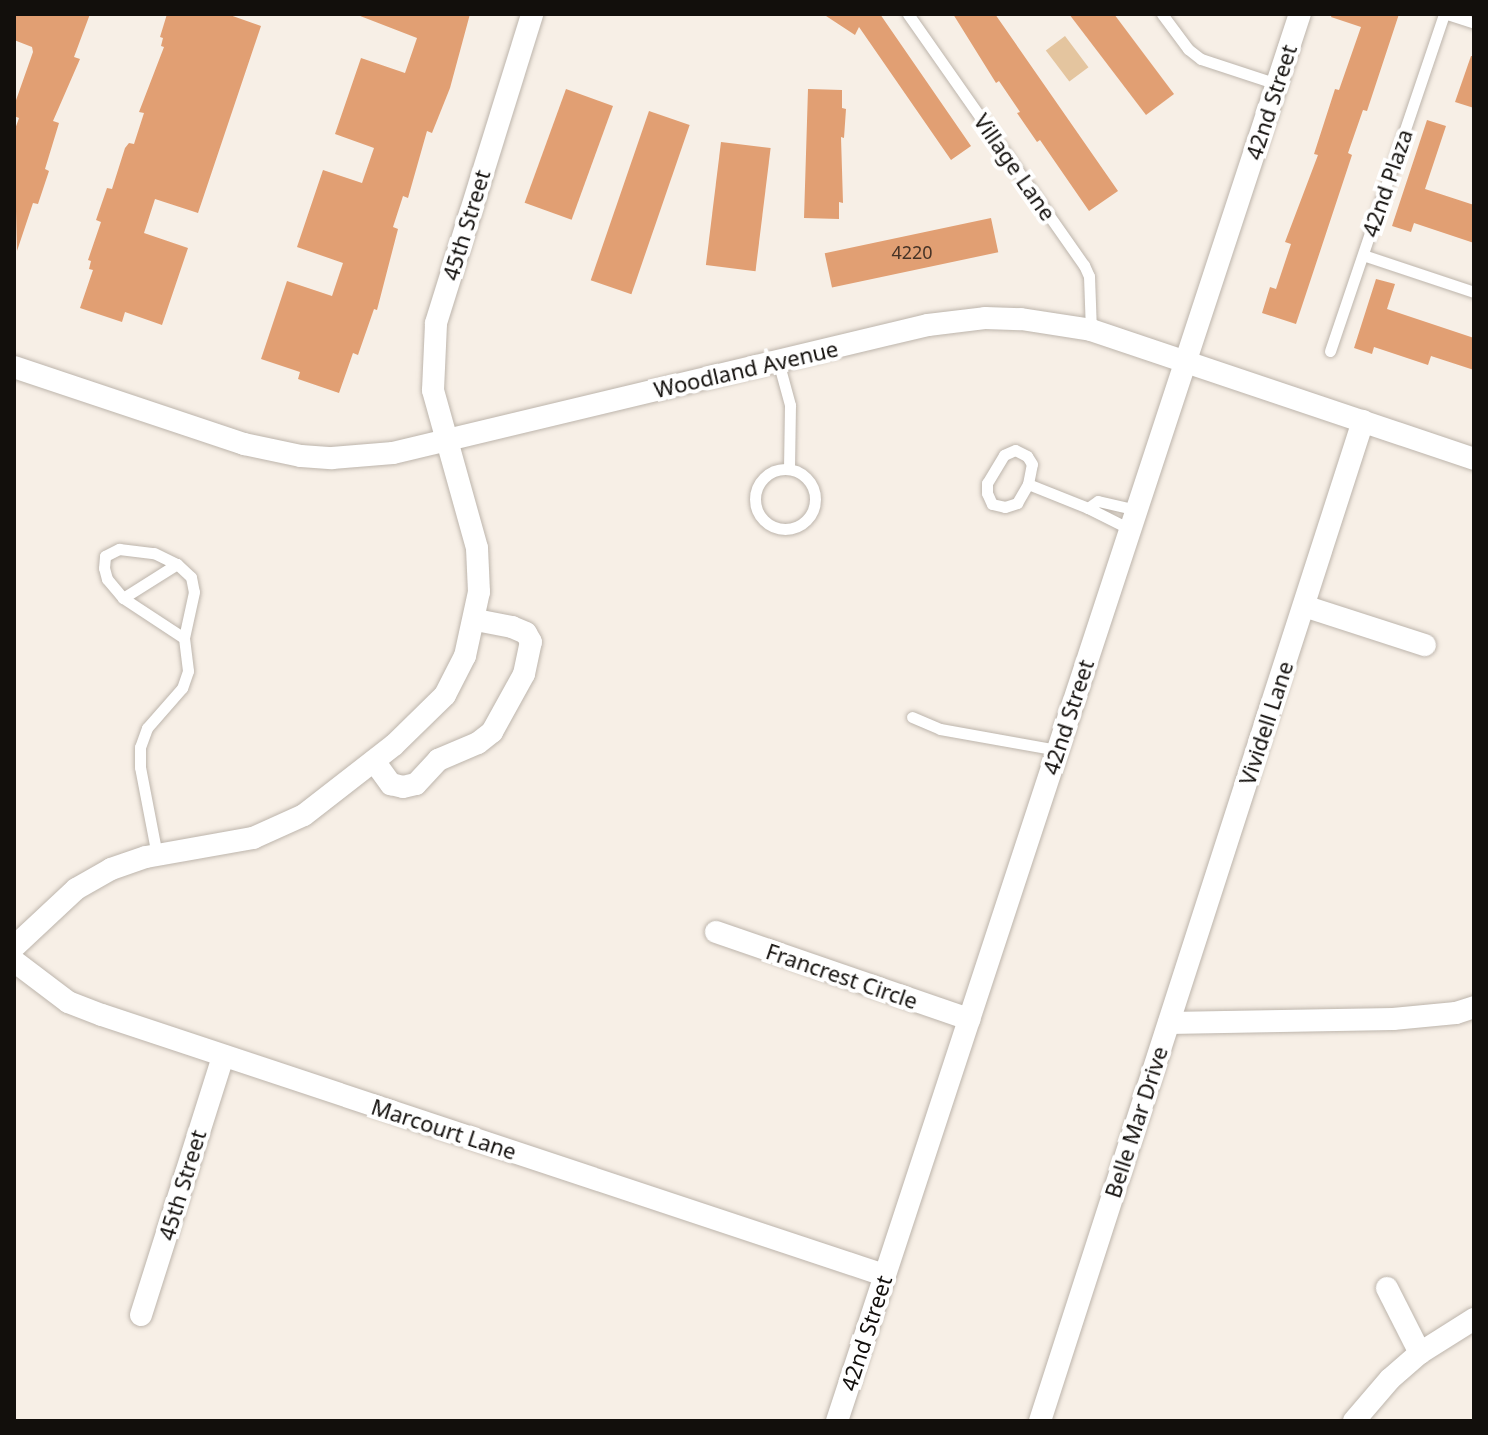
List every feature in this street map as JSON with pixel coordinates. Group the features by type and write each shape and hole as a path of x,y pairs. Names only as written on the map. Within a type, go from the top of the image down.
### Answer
{"street":[{"name":"45th Street","path":"14,947 76,889 111,869 157,855 253,838 304,815 374,761 445,695 465,656 479,592 477,548 433,390 436,323 532,14"},
{"name":"42nd Street","path":"837,1421 1300,14"},
{"name":"Woodland Avenue","path":"14,367 244,444 301,456 332,458 393,453 928,325 985,318 1021,319 1091,330 1474,459"},
{"name":"Vividell Lane","path":"1169,1023 1363,421"},
{"path":"1304,606 1425,645"},
{"path":"374,761 391,784 403,787 416,784 438,760 478,743 492,732 524,674 531,642 526,633 512,627 475,620"},
{"name":"Francrest Circle","path":"716,932 969,1019"},
{"name":"Marcourt Lane","path":"14,961 68,1002 884,1275"},
{"name":"Belle Mar Drive","path":"1040,1421 1169,1023 1393,1019 1456,1013 1474,1007"},
{"name":"45th Street","path":"141,1315 223,1056"},
{"path":"1387,1288 1420,1353"},
{"path":"1354,1421 1390,1379 1420,1353 1474,1319"}],"lane":[{"name":"Village Lane","path":"908,14 1084,265 1089,276 1091,330"},
{"path":"1162,14 1188,49 1201,59 1277,84"},
{"path":"1446,14 1474,23"},
{"name":"42nd Plaza","path":"1330,351 1446,14"},
{"path":"1363,255 1474,292"},
{"path":"778,361 790,405 789,469"},
{"path":"1015,450 1027,456 1032,464 1028,484 1017,503 1005,507 992,504 987,493 987,483 1004,455 1015,450"},
{"path":"789,469 807,479 812,487 813,507 801,523 782,528 765,521 755,498 765,476 789,469"},
{"path":"1028,484 1088,508 1133,520"},
{"path":"1088,508 1098,501 1133,520"},
{"path":"157,855 140,767 140,747 147,728 182,688 188,671 184,638 194,592 191,577 177,564 136,549 119,549 105,556 107,579 123,598 184,638"},
{"path":"123,598 177,564"},
{"path":"912,717 940,729 1058,750"}],"shaded area":[{"path":"1065,36 1088,67 1069,82 1046,50"}],"building":[{"path":"14,14 90,14 74,57 80,59 53,121 59,123 45,169 49,171 38,204 33,203 17,251 14,132 19,118 14,116 14,106 33,52 32,47 14,40"},
{"path":"167,14 227,14 261,26 198,213 155,199 144,233 188,248 162,325 125,312 122,322 80,308 93,270 89,269 91,261 88,260 101,222 96,220 107,188 112,189 125,148 129,143 134,144 144,113 139,112 164,47 161,46 163,38 160,37"},
{"path":"355,14 470,14 450,88 432,133 427,131 408,198 403,196 393,227 398,229 377,310 374,309 358,355 353,353 339,393 298,379 300,372 261,359 287,281 332,296 343,263 297,247 323,170 362,183 374,148 335,134 361,58 405,73 417,38"},
{"path":"823,14 880,14 971,146 951,160 859,27 855,35"},
{"path":"953,14 995,14 1118,191 1089,211 1040,140 1037,142 999,81 996,83"},
{"path":"1069,14 1114,14 1174,94 1146,115"},
{"path":"1332,14 1399,14 1367,111 1363,110 1348,153 1352,155 1296,324 1262,313 1270,287 1276,289 1291,244 1285,242 1318,155 1314,154 1335,89 1339,90 1361,27 1331,17"},
{"path":"1471,56 1474,56 1474,108 1455,102"},
{"path":"566,89 613,106 572,220 525,203"},
{"path":"808,89 842,90 842,108 846,109 844,138 841,137 843,203 839,202 839,219 804,218"},
{"path":"649,111 690,125 631,294 591,280"},
{"path":"1427,120 1446,126 1425,189 1474,205 1474,243 1414,223 1411,232 1392,226"},
{"path":"721,142 771,148 756,271 706,265"},
{"path":"991,218 998,252 832,288 825,253"},
{"path":"1376,279 1395,284 1387,309 1474,338 1474,370 1431,356 1428,365 1374,347 1372,354 1354,348"}]}
